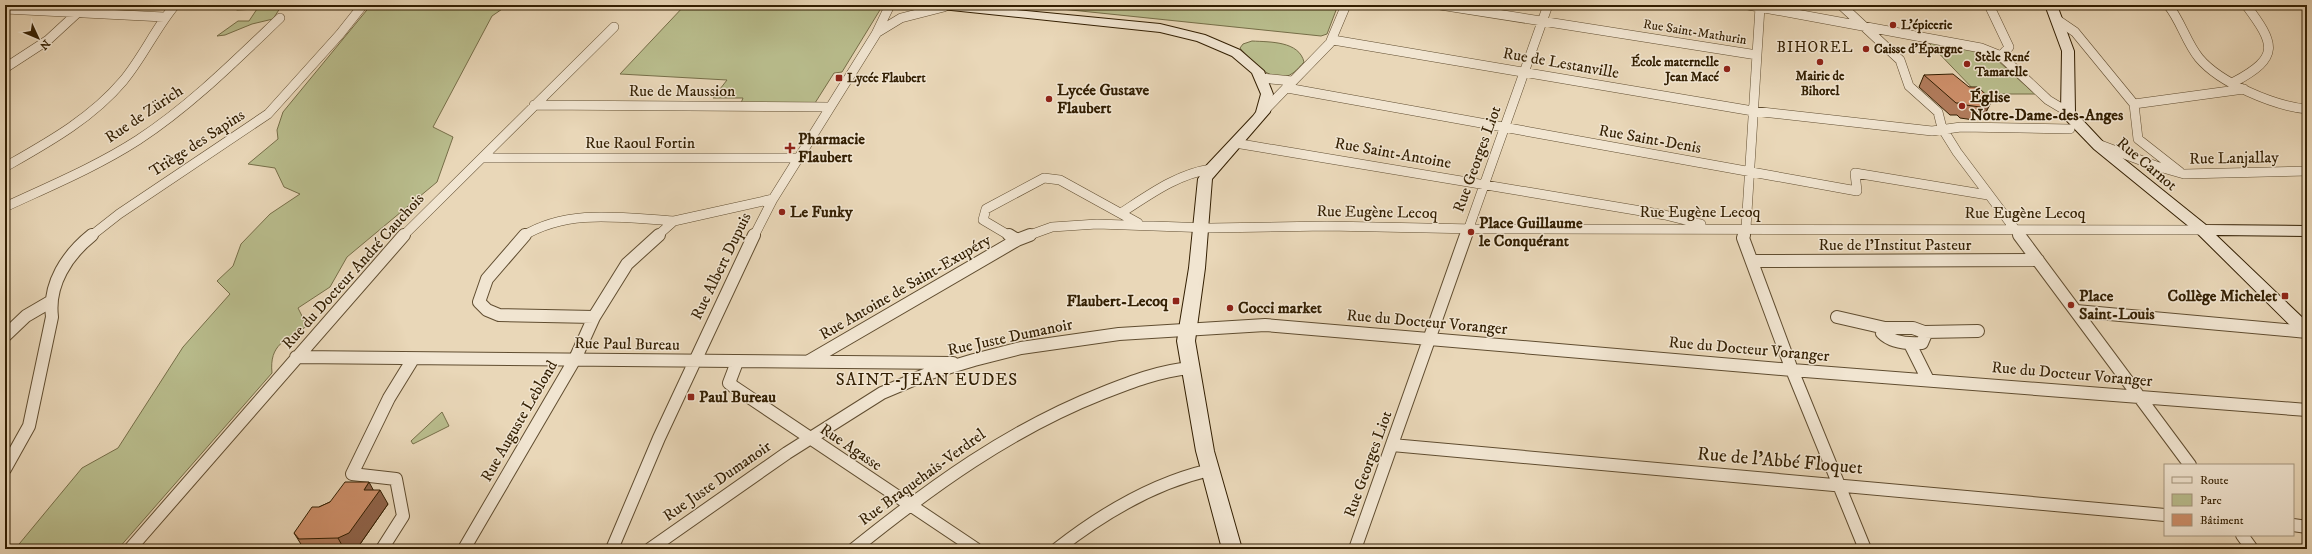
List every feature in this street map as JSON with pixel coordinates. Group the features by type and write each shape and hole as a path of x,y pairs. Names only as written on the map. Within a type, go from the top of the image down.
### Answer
{"street":[{"path":"5,68 17,62 86,5"},
{"path":"5,167 63,134 93,112 135,66 164,17 175,5"},
{"name":"Triège des Sapins","path":"5,468 30,426 52,317 50,302 59,272 85,242 118,214 268,114 340,34 363,5"},
{"path":"889,8 897,5"},
{"name":"Rue Albert Dupuis","path":"876,34 892,22 917,9 916,5"},
{"path":"932,5 1111,23 1181,32 1236,53 1251,64 1261,78 1267,92 1263,112"},
{"path":"1232,549 1210,470 1186,340 1189,328 1191,299 1197,268 1199,227 1205,179 1211,168 1332,41 1346,5"},
{"name":"Rue Saint-Mathurin","path":"1440,5 1757,55"},
{"name":"Rue Georges Liot","path":"1355,549 1548,5"},
{"path":"1748,5 1863,25 1981,48 2001,56 2048,100 2068,112"},
{"path":"1841,5 1900,60 1909,86 1938,112 1942,128 1988,195 2015,229 2189,464"},
{"path":"1987,5 2009,47 2001,56"},
{"path":"2051,5 2068,51 2068,112"},
{"path":"2168,5 2174,12 2199,58 2214,71 2244,89 2287,107 2307,109"},
{"path":"2234,82 2257,68 2269,56 2270,47 2265,31 2246,5"},
{"name":"Rue Albert Dupuis","path":"908,15 944,7"},
{"path":"1760,7 1746,228 1743,238 1753,261 1792,370 1865,549"},
{"name":"Rue Albert Dupuis","path":"612,549 659,438 740,263 773,199 829,107 876,34 889,8"},
{"path":"5,9 164,17"},
{"name":"Rue de Zürich","path":"5,207 138,141 190,103 280,18"},
{"path":"2056,19 2075,32 2134,104 2138,139 2184,174"},
{"name":"Rue du Docteur André Cauchois","path":"130,549 396,243 614,27"},
{"path":"5,35 5,47"},
{"name":"Rue de Lestanville","path":"1332,41 1753,111 1932,131 1942,128 2007,127 2018,130 2070,129"},
{"path":"1261,78 1288,86"},
{"path":"1267,92 1288,86"},
{"name":"Rue Saint-Denis","path":"1288,86 1505,128 1858,191 1855,174 1988,195"},
{"path":"2134,104 2244,89"},
{"name":"Rue de Maussion","path":"534,105 829,107"},
{"name":"Rue Carnot","path":"2068,112 2095,143 2202,230 2307,332"},
{"name":"Rue Saint-Antoine","path":"1235,143 1665,215 1715,228"},
{"name":"Rue Lanjallay","path":"2095,143 2156,166 2184,174 2307,171"},
{"name":"Rue Raoul Fortin","path":"482,158 798,158"},
{"path":"1120,213 1182,177 1201,169 1211,168"},
{"name":"Rue Antoine de Saint-Exupéry","path":"1017,240 983,220 986,209 1044,178 1060,180 1141,224"},
{"name":"Rue Auguste Leblond","path":"464,549 575,359 594,317 627,264 674,221 760,200 773,199"},
{"path":"1665,215 1673,228"},
{"path":"594,317 498,315 487,310 479,302 481,286 522,238 535,229 552,222 572,218 590,217 674,221"},
{"name":"Rue Antoine de Saint-Exupéry","path":"809,361 1017,240 1052,227 1097,224 1141,224 1199,227"},
{"name":"Rue Eugène Lecoq","path":"1199,227 2202,230"},
{"path":"2202,230 2307,231"},
{"name":"Rue de l'Institut Pasteur","path":"1753,261 2038,260"},
{"path":"5,336 26,316 50,302"},
{"path":"2076,311 2307,332"},
{"path":"1837,317 1885,328 1913,328 1924,332 1978,331"},
{"name":"Rue du Docteur Voranger","path":"1189,328 1265,325 1792,370 2307,410"},
{"name":"Rue Juste Dumanoir","path":"650,549 808,439 882,393 958,364 1048,344 1107,336 1189,328"},
{"path":"1885,328 1882,333 1888,339 1910,344 1922,343 1925,336 1924,332"},
{"path":"1910,344 1928,380"},
{"name":"Rue Paul Bureau","path":"296,357 737,362 809,361 958,364"},
{"path":"382,549 403,516 396,479 352,474 388,398 413,359"},
{"name":"Rue Agasse","path":"737,362 728,383 808,439 976,549"},
{"name":"Rue Braquehais-Verdrel","path":"854,549 908,505 959,467 1002,440 1046,417 1129,384 1172,371 1190,368"},
{"name":"Rue de l'Abbé Floquet","path":"1392,445 2164,515"},
{"path":"1057,549 1071,537 1119,507 1161,486 1196,473 1210,470"},
{"path":"2294,525 2307,526"},
{"path":"2243,536 2252,549"}],"green space":[{"path":"228,5 282,5 273,19 252,24 225,35 217,36 238,21 249,21 257,9 237,10"},
{"path":"371,5 508,5 492,16 433,127 453,137 437,182 347,257 330,287 298,308 307,326 286,339 276,349 273,355 272,373 118,549 15,549 82,468 118,448 183,347 230,294 217,281 233,266 241,244 270,214 300,194 284,187 275,168 248,164 278,139 277,130 283,112"},
{"path":"685,5 883,5 842,72 834,73 815,103 741,103 743,98 713,98 727,80 620,74"},
{"path":"1023,5 1338,5 1327,34 1321,36"},
{"path":"1252,41 1290,46 1301,55 1304,62 1293,73 1286,76 1278,77 1271,75 1250,59 1240,48 1243,44"},
{"path":"1928,42 1987,53 1996,59 2035,94 1978,94"},
{"path":"442,412 449,426 413,444 411,441"}],"building":[{"path":"1953,74 1969,87 1977,87 1992,100 1980,107 1956,103 1924,75"},
{"path":"345,482 369,482 364,490 380,490 349,533 338,538 299,539 294,533 312,507 319,507 330,502"}],"place":[{"name":"L'épicerie","path":"1893,25"},
{"name":"Caisse d'Épargne","path":"1866,49"},
{"name":"Mairie de Bihorel","path":"1820,62"},
{"name":"Stèle René Tamarelle","path":"1967,64"},
{"name":"École maternelle Jean Macé","path":"1727,69"},
{"name":"Lycée Flaubert","path":"839,78"},
{"name":"Lycée Gustave Flaubert","path":"1049,99"},
{"name":"Église Notre-Dame-des-Anges","path":"1962,106"},
{"name":"Pharmacie Flaubert","path":"790,148"},
{"name":"Le Funky","path":"782,212"},
{"name":"Place Guillaume le Conquérant","path":"1471,232"},
{"name":"Collège Michelet","path":"2285,296"},
{"name":"Flaubert-Lecoq","path":"1176,301"},
{"name":"Place Saint-Louis","path":"2071,305"},
{"name":"Cocci market","path":"1230,308"},
{"name":"Paul Bureau","path":"691,397"}],"district":[{"name":"BIHOREL","path":"1815,47"},
{"name":"SAINT-JEAN EUDES","path":"927,380"}]}
